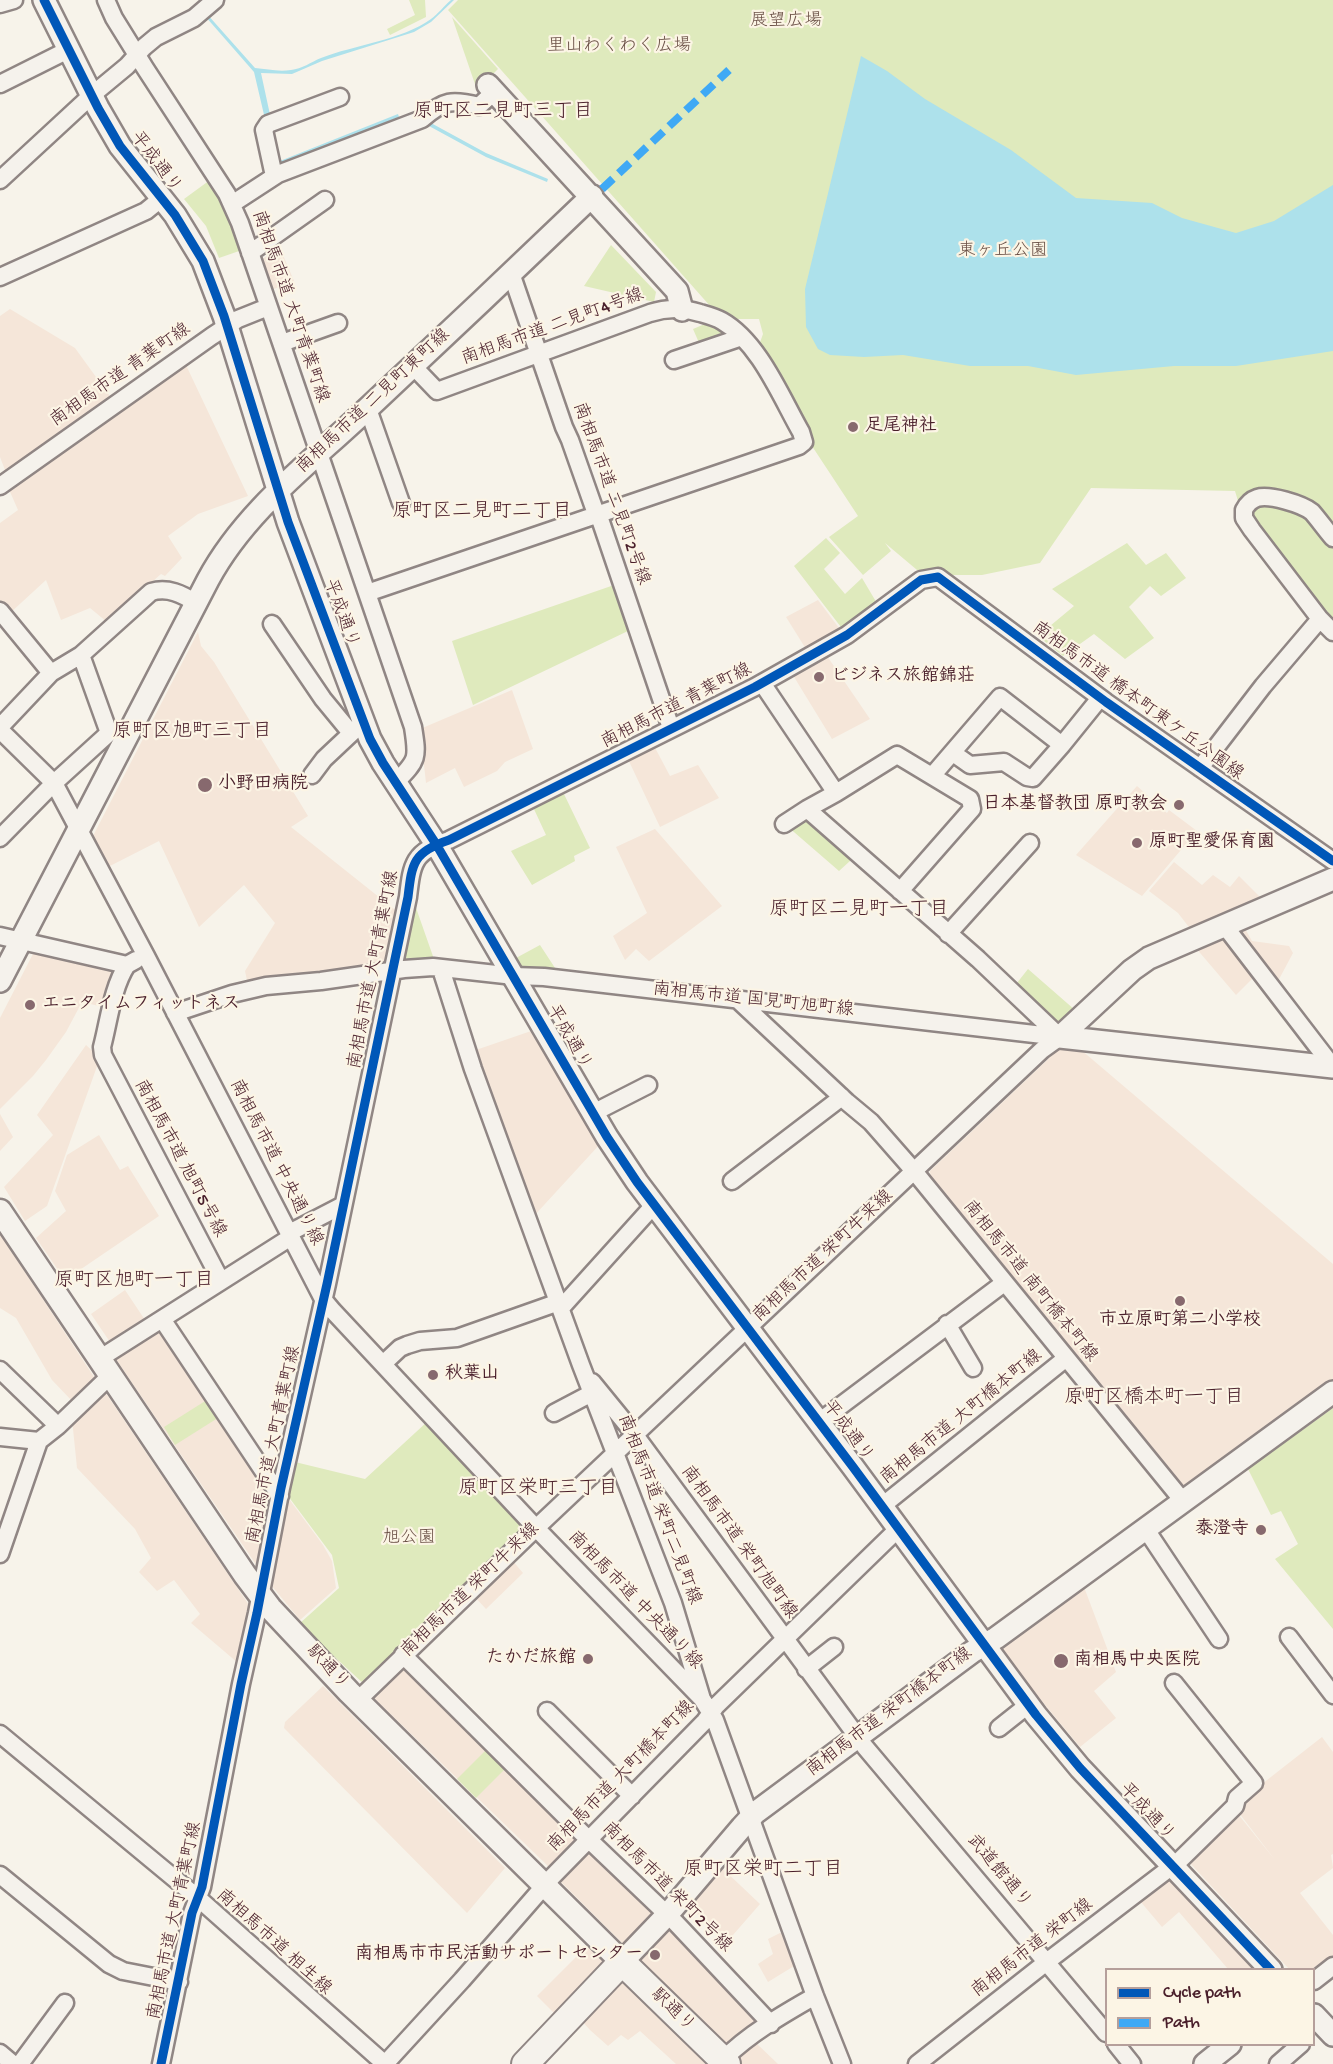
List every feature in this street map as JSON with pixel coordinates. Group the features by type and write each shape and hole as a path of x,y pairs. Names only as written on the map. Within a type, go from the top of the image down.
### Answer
{"main road":[{"name":"駅通り","path":"0,1212 260,1595 358,1700 725,2062"},
{"path":"525,2064 622,1962"}],"street":[{"path":"0,4 14,0"},
{"name":"平成通り","path":"44,0 120,146 162,198 187,233 203,261 227,326 278,490 357,728 396,782 436,844 621,1160 899,1528 983,1645 1068,1755 1269,1968"},
{"name":"南相馬市道 大町青葉町線","path":"106,0 114,18 232,204 406,705 415,738 416,758 413,765 396,782"},
{"path":"0,180 156,37 194,18 214,0"},
{"path":"0,84 68,50"},
{"path":"232,204 274,176 422,119 436,108 452,100 479,106 491,88 677,291 682,310"},
{"path":"274,176 264,130 269,125 340,97"},
{"name":"南相馬市道 二見町東町線","path":"0,981 79,830 116,738 221,558 278,490 368,409 592,196"},
{"path":"0,277 146,211 162,198"},
{"path":"250,253 326,200"},
{"name":"南相馬市道 二見町2号線","path":"512,273 671,728"},
{"name":"南相馬市道 青葉町線","path":"2,478 227,326 268,307"},
{"name":"南相馬市道 二見町4号線","path":"413,366 437,391 663,309 682,310 718,319 742,337"},
{"path":"282,344 338,323"},
{"path":"367,593 799,446 804,442 801,432 762,364 742,337 674,360"},
{"path":"368,409 401,503"},
{"path":"1333,538 1312,512 1293,502 1261,496 1253,499 1244,510 1244,518 1252,530 1320,619 1333,632"},
{"name":"南相馬市道 橋本町東ケ丘公園線","path":"921,580 932,577 942,579 1100,698 1333,861"},
{"name":"南相馬市道 青葉町線","path":"436,844 449,840 762,682 847,635 921,580"},
{"path":"0,728 51,674 81,655 151,592 169,590 186,596 196,603"},
{"path":"0,611 51,674"},
{"path":"1200,768 1263,686 1320,619"},
{"path":"272,624 323,699 357,728 324,759 312,775"},
{"path":"0,838 54,783 116,738 81,655"},
{"path":"762,682 836,792"},
{"path":"932,776 1000,697 1062,745"},
{"path":"953,753 970,765 1004,762 1027,777 1034,778 1100,698"},
{"name":"南相馬市道 中央通り線","path":"0,728 54,783 324,1299 536,1528 707,1706"},
{"path":"784,824 897,755 969,799 972,809 900,891"},
{"path":"807,809 978,959 1060,1036"},
{"path":"948,933 1030,843"},
{"name":"南相馬市道 大町青葉町線","path":"161,2064 192,1913 206,1866 280,1496 393,971 412,865 425,851 436,844"},
{"name":"南相馬市道 栄町牛来線","path":"358,1700 536,1528 1042,1050 1139,964 1333,879"},
{"path":"1224,925 1333,1067"},
{"path":"0,936 127,965 146,956"},
{"name":"南相馬市道 旭町5号線","path":"127,965 122,973 114,999 102,1047 103,1055 221,1281"},
{"name":"南相馬市道 国見町旭町線","path":"175,1013 232,994 266,986 433,967 544,977 1333,1067"},
{"name":"南相馬市道 栄町二見町線","path":"441,969 473,1069 584,1373 673,1603 707,1706 751,1817 815,1996 842,2064"},
{"name":"南相馬市道 南町橋本町線","path":"738,1000 871,1122 914,1171 1183,1501"},
{"path":"593,1113 648,1085"},
{"path":"732,1181 842,1097"},
{"path":"0,1554 39,1441 58,1426 105,1367 162,1319 290,1235 344,1205"},
{"path":"384,1364 400,1348 407,1345 420,1341 457,1338 560,1305 654,1205"},
{"path":"819,1422 946,1324 1004,1283"},
{"path":"162,1319 280,1496"},
{"path":"946,1324 973,1368"},
{"name":"南相馬市道 大町橋本町線","path":"882,1506 1065,1359"},
{"path":"0,1370 58,1426"},
{"name":"南相馬市道 栄町旭町線","path":"584,1373 635,1436 858,1737"},
{"name":"南相馬市道 栄町橋本町線","path":"622,1962 667,1915 751,1817 983,1645 996,1638 1333,1392"},
{"path":"554,1413 592,1393"},
{"path":"0,1437 39,1441"},
{"name":"南相馬市道 大町橋本町線","path":"385,2064 545,1885 632,1796 707,1706 784,1639 899,1528"},
{"path":"1145,1528 1219,1639"},
{"path":"1289,1637 1333,1695"},
{"path":"806,1669 834,1647"},
{"name":"南相馬市道 栄町2号線","path":"403,1655 667,1915 771,2024"},
{"name":"南相馬市道 栄町線","path":"917,2064 1184,1856 1254,1783 1174,1683"},
{"path":"999,1728 1029,1705"},
{"path":"547,1712 632,1796"},
{"name":"南相馬市道 相生線","path":"0,1734 198,1898 385,2064"},
{"name":"武道館通り","path":"858,1737 1105,2031"},
{"path":"0,1875 109,1964 123,1971 179,1982"},
{"path":"1315,1980 1333,1966"},
{"path":"725,2062 734,2049 815,1996"},
{"path":"21,2064 65,2003"},
{"path":"1118,2046 1132,2064"},
{"path":"1205,2064 1228,2046"},
{"path":"1278,2064 1299,2046"},
{"path":"0,2053 13,2064"}],"shaded area":[{"path":"280,248 294,281 269,291 257,262"},
{"path":"10,309 75,348 120,410 185,363 248,496 198,514 168,536 182,558 165,576 161,574 107,622 90,608 61,620 46,580 9,614 0,602 0,523 18,510 7,485 0,457 0,316"},
{"path":"818,600 842,632 806,649 786,617"},
{"name":"小野田病院","path":"198,632 201,646 214,662 308,816 291,827 399,913 389,963 248,985 245,971 275,923 244,885 199,927 159,841 106,868 93,841 93,836"},
{"path":"825,653 870,719 832,739 791,672"},
{"path":"512,690 533,749 505,762 497,771 464,787 455,768 426,783 420,729"},
{"path":"653,744 670,776 698,765 719,798 660,827 627,757"},
{"name":"原町聖愛保育園","path":"1137,786 1167,813 1169,810 1197,831 1142,896 1076,855"},
{"path":"655,829 722,906 649,961 636,949 625,960 613,936 647,913 616,847"},
{"path":"1174,862 1202,885 1213,875 1230,887 1239,876 1263,900 1192,931 1178,913 1149,891"},
{"path":"1243,925 1252,941 1289,946 1293,953 1277,983 1238,930"},
{"path":"1223,936 1254,977 1236,995 1195,947"},
{"path":"36,948 114,966 103,1007 82,1002 66,1032 46,1060 0,1109 0,1018"},
{"path":"534,1030 601,1143 533,1217 473,1051"},
{"path":"86,1045 100,1058 47,1206 25,1221 4,1187 53,1135 37,1115"},
{"name":"市立原町第二小学校","path":"1061,1047 1080,1049 1333,1264 1333,1382 1185,1489 1180,1488 931,1181 930,1171"},
{"path":"0,1114 13,1137 0,1151"},
{"path":"99,1135 120,1170 128,1166 159,1216 65,1280 36,1238 66,1211 55,1191 67,1155"},
{"path":"0,1234 96,1380 73,1402 52,1380 16,1318 0,1308"},
{"path":"125,1290 147,1323 112,1345 91,1314"},
{"path":"161,1324 275,1494 261,1563 257,1566 113,1355"},
{"path":"103,1389 249,1605 238,1663 191,1623 200,1614 174,1580 157,1591 139,1572 151,1558 135,1529 77,1468 72,1419"},
{"path":"289,1499 332,1561 336,1588 300,1620 271,1585"},
{"path":"512,1560 523,1573 486,1609 474,1596"},
{"name":"南相馬中央医院","path":"1084,1587 1116,1672 1094,1691 1116,1718 1080,1747 1002,1649"},
{"path":"406,1661 580,1838 550,1868 374,1698 374,1692"},
{"path":"323,1686 505,1868 467,1913 284,1728 285,1722"},
{"path":"1322,1737 1333,1752 1333,1854 1331,1855 1333,1868 1300,1893 1333,1935 1333,1957 1315,1969 1288,1968 1188,1861 1238,1814 1275,1860 1239,1813 1242,1803 1253,1791"},
{"path":"591,1843 764,2018 728,2048 557,1878"},
{"path":"721,1867 760,1904 726,1943 688,1905"},
{"path":"1170,1878 1257,1968 1227,1968 1179,1912 1162,1927 1140,1901"},
{"path":"786,1930 799,1963 768,1982 758,1964 773,1954 768,1939"},
{"path":"587,1946 605,1962 554,2013 537,1996"},
{"path":"621,1972 715,2064 676,2064 640,2031 628,2040 621,2035 608,2046 590,2030 581,2020"},
{"path":"754,2041 778,2064 742,2064 735,2057"}],"green space":[{"path":"409,0 425,0 426,17 390,35 387,29 415,15"},
{"name":"東ヶ丘公園","path":"458,0 1333,0 1333,638 1249,538 1235,491 1091,488 1040,563 982,575 923,575 885,543 891,551 863,575 829,537 858,516 810,443 758,348 763,334 759,319 736,319 718,315 448,10"},
{"path":"452,17 498,69 477,90"},
{"path":"210,180 230,215 242,250 219,258 206,226 184,199"},
{"path":"611,245 656,292 654,302 584,286"},
{"path":"712,321 733,335 700,345 693,329"},
{"path":"826,538 840,553 824,569 845,594 862,578 878,605 844,631 794,566"},
{"path":"1127,543 1146,565 1166,553 1186,578 1161,596 1150,586 1129,607 1154,638 1125,659 1094,634 1063,656 1038,636 1074,606 1052,589"},
{"path":"617,584 628,631 473,705 452,641"},
{"path":"563,792 590,848 574,856 575,861 532,885 511,851 546,835 533,807"},
{"path":"806,815 851,855 850,861 839,871 787,826"},
{"path":"415,905 435,962 403,958"},
{"path":"540,945 557,971 521,967 516,958"},
{"path":"1028,969 1075,1010 1061,1025 1055,1026 1013,988"},
{"path":"210,1398 221,1416 175,1445 164,1427"},
{"path":"1333,1408 1333,1629 1275,1559 1298,1544 1281,1511 1271,1515 1248,1469"},
{"name":"旭公園","path":"428,1421 527,1527 365,1685 299,1624 339,1588 332,1555 288,1496 295,1462 365,1479"},
{"path":"490,1746 509,1765 476,1798 457,1779"}],"water":[{"path":"451,0 454,0 431,22 414,32 322,61 292,74 261,73 280,161 398,114 399,117 276,166 254,72 205,16 207,14 255,68 286,71 334,53 406,32 431,19"},
{"path":"861,56 887,71 925,99 1011,150 1076,198 1152,203 1182,218 1236,233 1274,221 1333,185 1333,351 1236,366 1174,366 1076,375 1028,366 970,366 903,355 864,357 830,355 818,349 806,327 805,289"},
{"path":"431,123 486,153 548,179 547,182 486,157 429,126"}],"marked path":[{"path":"602,189 729,70"}],"cycle path":[{"path":"44,0 98,108 120,146 175,215 203,261 224,316 288,522 370,739 436,844 607,1137 637,1182 853,1467 1036,1715 1080,1768 1269,1968"},
{"path":"161,2064 192,1913 202,1887 281,1488 327,1284 411,875 416,860 421,854 755,687 847,635 921,580 938,577 1106,702 1333,861"}],"place":[{"name":"足尾神社","path":"853,427"},
{"name":"ビジネス旅館錦荘","path":"819,677"},
{"name":"小野田病院","path":"205,785"},
{"name":"日本基督教団 原町教会","path":"1179,805"},
{"name":"原町聖愛保育園","path":"1137,843"},
{"name":"エニタイムフィットネス","path":"30,1005"},
{"name":"市立原町第二小学校","path":"1180,1301"},
{"name":"秋葉山","path":"433,1375"},
{"name":"泰澄寺","path":"1261,1530"},
{"name":"たかだ旅館","path":"588,1659"},
{"name":"南相馬中央医院","path":"1061,1661"},
{"name":"南相馬市市民活動サポートセンター","path":"655,1955"}],"district":[{"name":"原町区二見町三丁目","path":"503,113"},
{"name":"原町区二見町二丁目","path":"482,513"},
{"name":"原町区旭町三丁目","path":"192,733"},
{"name":"原町区二見町一丁目","path":"859,911"},
{"name":"原町区旭町一丁目","path":"134,1282"},
{"name":"原町区橋本町一丁目","path":"1154,1399"},
{"name":"原町区栄町三丁目","path":"538,1490"},
{"name":"原町区栄町二丁目","path":"763,1871"}],"park label":[{"name":"展望広場","path":"786,22"},
{"name":"里山わくわく広場","path":"619,47"}]}
